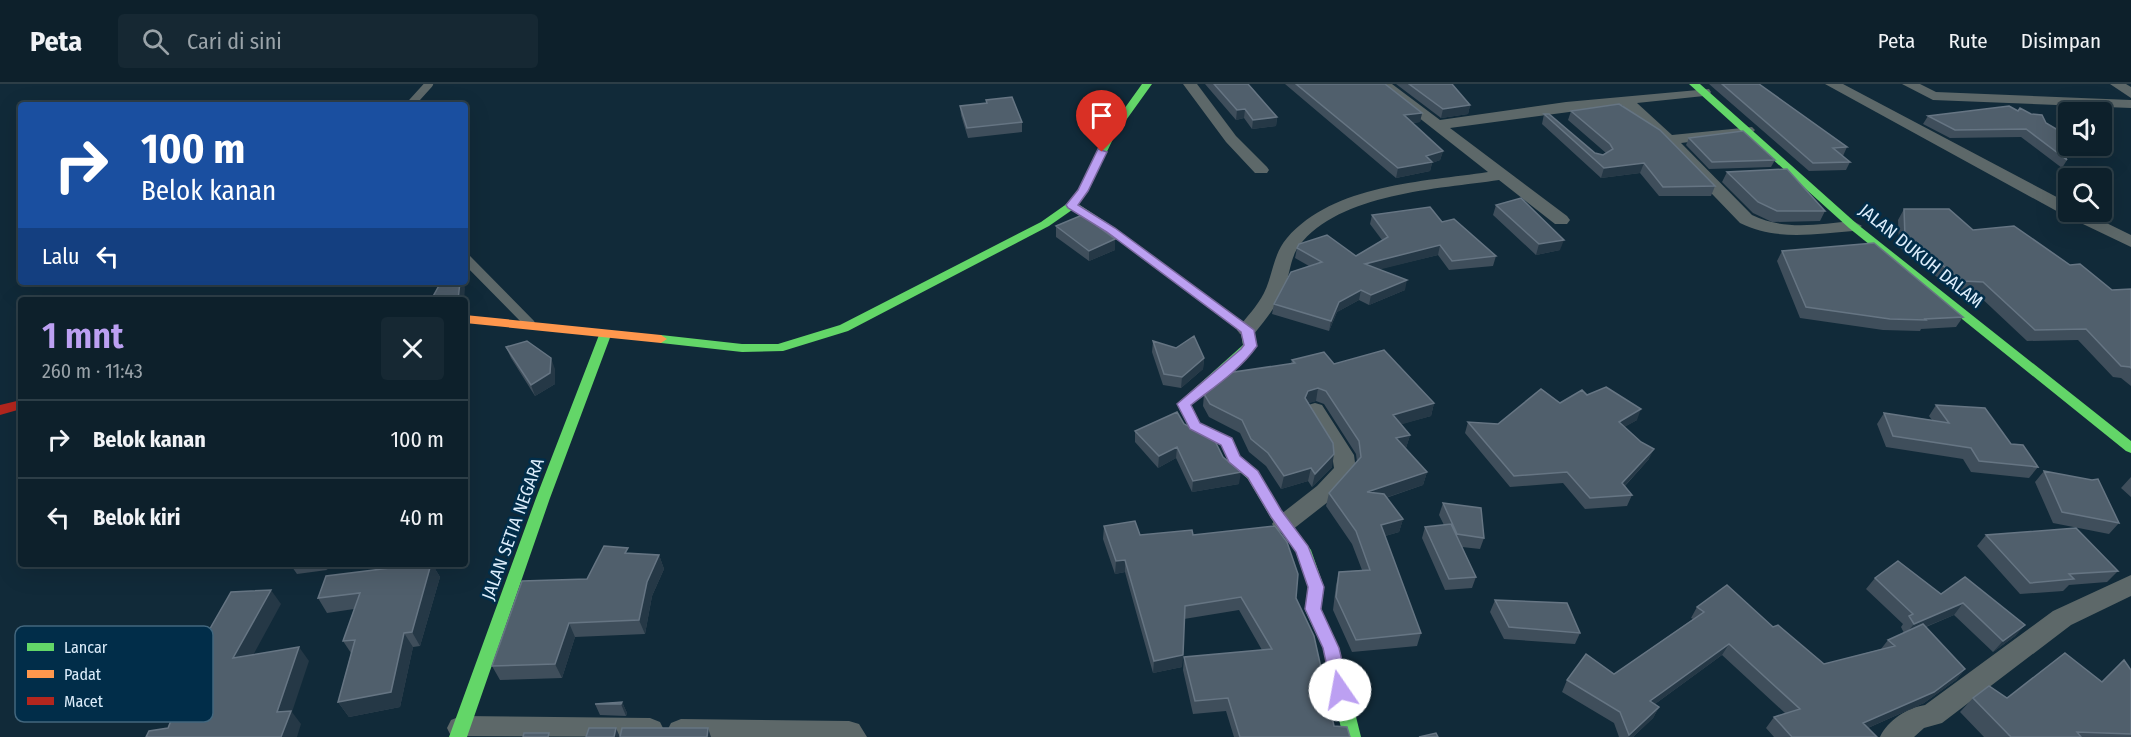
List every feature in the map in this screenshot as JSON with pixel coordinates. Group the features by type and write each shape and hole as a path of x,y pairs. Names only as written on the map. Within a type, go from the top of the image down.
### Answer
{"street":[{"path":"468,319 742,348 779,348 820,337 868,317 1015,241 1072,205 1083,191 1121,117 1147,84"},
{"path":"1190,84 1226,133 1261,170"},
{"path":"1383,84 1561,220"},
{"path":"1832,84 2058,205"},
{"path":"1909,84 1933,96 2131,104"},
{"path":"2117,84 2131,94"},
{"path":"1439,125 1699,88"},
{"name":"JALAN DUKUH DALAM","path":"1699,88 1853,226 2131,448"},
{"path":"1625,100 1669,140 1746,219 1759,227 1773,230 1853,226"},
{"path":"1542,109 1558,123"},
{"path":"1669,140 1747,130"},
{"path":"1772,173 1794,172"},
{"path":"1247,330 1270,300 1292,243 1309,225 1336,210 1368,199 1503,175"},
{"path":"1703,176 1726,175"},
{"path":"1072,205 1111,230 1247,330 1250,346 1245,352 1234,364 1184,404 1195,426 1227,442 1234,459 1253,475 1303,550 1316,587 1313,609 1331,648 1352,737"},
{"path":"2092,222 2131,242"},
{"name":"JALAN SETIA NEGARA","path":"460,733 543,498 605,335"},
{"path":"0,410 18,405"},
{"path":"1284,524 1325,492 1346,470 1343,455 1315,410"},
{"path":"1908,733 1917,718 1932,715 2062,618 2131,585"},
{"path":"460,733 837,732 849,733 853,737"}],"lane":[{"path":"413,102 429,84"},
{"path":"468,261 530,324"}],"building":[{"path":"1214,84 1248,84 1277,117 1253,120 1245,109 1237,110"},
{"path":"1296,84 1385,84 1422,113 1404,115 1443,151 1426,156 1432,162 1398,168"},
{"path":"1409,84 1452,84 1470,105 1443,109"},
{"path":"1722,84 1759,84 1847,147 1833,148 1850,162 1813,163"},
{"path":"1012,97 1022,122 967,128 960,106"},
{"path":"1619,104 1660,130 1715,186 1663,187 1644,163 1604,168 1544,114 1549,114 1595,153 1603,155 1613,149 1610,144 1571,111"},
{"path":"2009,106 2018,111 2020,108 2031,114 2042,115 2046,123 2058,130 2058,153 2026,129 1955,130 1928,116"},
{"path":"1743,131 1775,160 1712,162 1689,138"},
{"path":"1787,169 1825,211 1777,211 1758,202 1727,172"},
{"path":"1521,198 1564,240 1539,244 1496,205"},
{"path":"1430,207 1442,222 1454,219 1496,256 1452,261 1440,245 1365,264 1407,280 1371,295 1361,290 1339,302 1331,321 1274,304 1291,272 1322,262 1297,248 1299,244 1327,235 1356,256 1388,237 1372,215"},
{"path":"1904,209 1949,209 1973,230 2014,226 2070,265 2080,264 2112,290 2131,289 2131,368 2121,366 2086,329 2035,330 1983,282 1963,281 1905,237"},
{"path":"1082,215 1115,239 1089,251 1056,226"},
{"path":"1874,243 1963,317 1926,320 1890,319 1806,307 1782,251"},
{"path":"439,285 460,285 458,297 433,297"},
{"path":"1194,336 1204,358 1182,377 1164,374 1153,341 1176,348"},
{"path":"527,341 551,358 550,373 531,385 506,347"},
{"path":"1384,350 1434,403 1393,415 1410,435 1396,438 1427,472 1367,492 1384,494 1403,519 1381,525 1421,633 1356,640 1336,597 1339,572 1370,570 1356,531 1329,493 1361,457 1359,441 1326,391 1318,388 1308,391 1305,398 1333,443 1334,454 1315,474 1311,468 1284,476 1268,453 1251,439 1242,420 1210,404 1204,394 1227,373 1295,363 1292,360 1324,352 1334,364"},
{"path":"1606,387 1641,409 1619,422 1641,442 1654,449 1622,483 1632,495 1590,498 1567,472 1514,476 1468,422 1498,424 1541,389 1560,403 1582,390 1587,395"},
{"path":"1936,405 1985,408 2011,444 2023,445 2038,467 1979,461 1971,448 1893,436 1884,413 1949,423"},
{"path":"1177,412 1184,424 1214,439 1223,457 1241,472 1193,481 1177,447 1159,456 1135,431"},
{"path":"2044,471 2092,480 2098,479 2119,523 2062,512"},
{"path":"1443,503 1481,508 1484,538 1457,534"},
{"path":"1135,521 1140,535 1192,530 1193,535 1275,526 1287,542 1298,574 1296,598 1314,636 1334,726 1347,727 1350,737 1240,737 1228,698 1195,701 1184,657 1272,649 1241,597 1185,606 1183,655 1154,661 1125,560 1116,561 1104,526"},
{"path":"1451,524 1476,577 1449,579 1425,527"},
{"path":"2076,528 2118,571 2069,574 2074,579 2030,583 1986,535"},
{"path":"604,546 628,548 625,553 659,555 647,582 639,620 569,623 555,664 492,666 522,581 587,579"},
{"path":"1898,561 1941,594 1965,577 2025,625 2003,641 1963,603 1914,624 1909,616 1913,614 1875,578"},
{"path":"398,567 430,567 412,632 404,633 391,692 338,702 355,640 343,641 360,593 318,598 326,576"},
{"path":"1727,585 1773,627 1778,625 1824,664 1895,646 1888,640 1923,624 1965,669 1934,692 1863,723 1877,737 1792,737 1774,717 1800,709 1729,644 1650,701 1659,707 1629,735 1620,712 1567,680 1586,654 1614,674 1704,612 1697,607"},
{"path":"271,590 233,658 299,647 277,712 291,711 281,737 146,737 149,731 168,728 170,722 213,722 211,626 231,592"},
{"path":"1495,600 1567,603 1580,633 1509,627"},
{"path":"2065,653 2102,682 2124,660 2131,670 2131,734 2077,732 2081,737 2011,737 1973,698 1989,686 2007,698"},
{"path":"622,702 621,704 595,704"},
{"path":"589,728 616,728 614,737 586,737"},
{"path":"622,728 708,728 707,737 620,737"},
{"path":"524,733 549,733 548,737 523,737"},
{"path":"1436,733 1438,737 1419,737"}],"traffic: fast":[{"path":"661,339 742,348 779,348 844,328 1045,224 1072,205 1083,191 1109,137 1147,84"},
{"path":"1694,84 1853,226 2131,448"},
{"path":"1072,205 1111,230 1247,330 1250,346 1184,404 1195,426 1227,442 1234,459 1253,475 1276,514 1303,550 1316,587 1313,610 1331,648 1352,737"},
{"path":"458,737 543,498 605,335"}],"traffic: slow":[{"path":"468,319 661,339"}],"traffic: jam":[{"path":"0,410 18,405"}],"route":[{"path":"1102,152 1083,191 1072,205 1111,230 1247,330 1250,346 1245,352 1234,364 1198,390 1184,404 1195,426 1227,442 1234,459 1253,475 1276,514 1303,550 1316,587 1313,609 1331,648 1340,690"}]}
